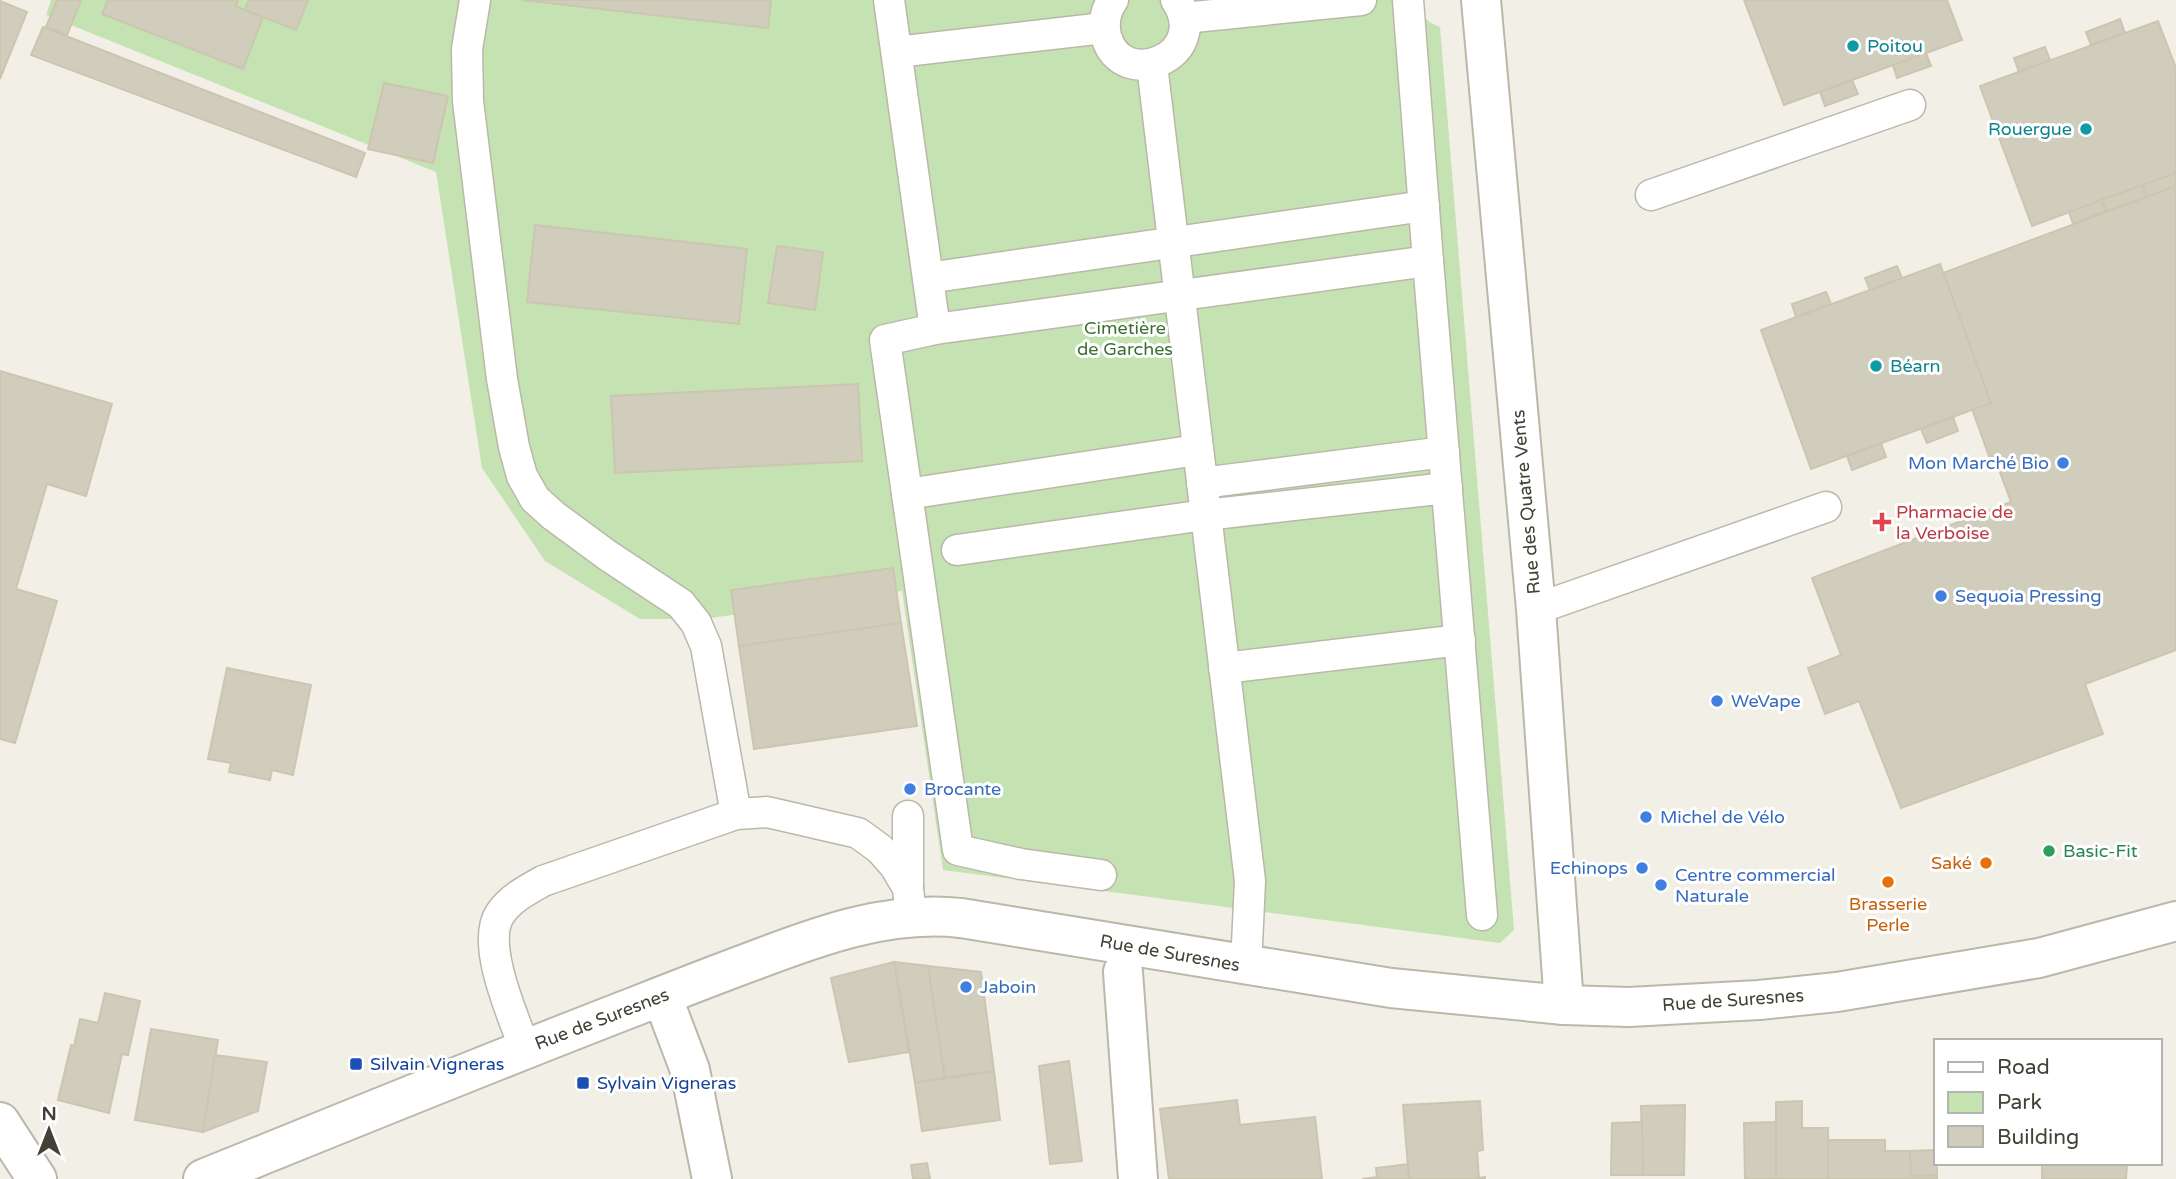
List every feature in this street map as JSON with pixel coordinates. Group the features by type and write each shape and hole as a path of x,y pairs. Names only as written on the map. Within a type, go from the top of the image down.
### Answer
{"street":[{"name":"Rue des Quatre Vents","path":"1481,0 1535,609 1564,1005"},
{"name":"Rue de Suresnes","path":"203,1179 525,1049 802,942 872,923 910,902 934,915 1247,966 1391,988 1564,1005 1656,1006 1838,992 2039,958 2176,921"},
{"path":"1123,972 1138,1179"},
{"path":"662,996 690,1070 712,1179"},
{"path":"0,1122 37,1179"}],"lane":[{"path":"474,0 467,49 468,101 502,379 522,476 536,499 554,516 681,604 696,622 706,646 736,814"},
{"path":"889,0 935,329"},
{"path":"897,52 1109,14 1112,49 1129,62 1152,65 1174,53 1181,43 1185,31 1180,9 1361,0"},
{"path":"1408,0 1482,915"},
{"path":"1152,65 1250,881 1247,966"},
{"path":"1651,195 1910,105"},
{"path":"928,278 1424,206"},
{"path":"1101,875 1021,864 958,850 884,340 935,329 1428,261"},
{"path":"906,494 1198,450"},
{"path":"1202,483 1444,452"},
{"path":"957,550 1205,515 1447,488"},
{"path":"1535,609 1826,507"},
{"path":"1224,668 1460,640"},
{"path":"525,1049 499,979 494,944 499,916 516,896 543,881 736,814 767,812 858,833 880,849 895,866 910,902"},
{"path":"908,816 910,902"}],"green space":[{"name":"Cimetière de Garches","path":"51,0 1419,0 1425,17 1440,27 1514,930 1500,943 943,870 902,591 703,619 640,619 545,561 482,468 436,172 46,15"}],"building":[{"path":"57,0 81,0 67,35 46,27"},
{"path":"108,0 238,0 235,6 263,17 243,69 102,14"},
{"path":"249,0 308,0 296,30 245,10"},
{"path":"522,0 771,0 768,28"},
{"name":"Poitou","path":"1744,0 1947,0 1962,40 1784,105"},
{"path":"0,1 27,12 0,79"},
{"path":"2120,19 2125,33 2091,45 2086,32"},
{"name":"Rouergue","path":"2158,21 2176,68 2176,173 2032,226 1980,86"},
{"path":"43,27 365,153 356,177 31,55"},
{"path":"2045,47 2050,60 2019,72 2014,58"},
{"path":"1926,53 1931,66 1897,78 1893,65"},
{"path":"1852,80 1858,94 1825,106 1820,92"},
{"path":"384,83 448,96 433,163 368,149"},
{"path":"2176,173 2176,186 2147,197 2142,185"},
{"path":"2142,185 2147,197 2106,211 2101,200"},
{"path":"2176,186 2176,650 2085,684 2103,734 1901,808 1859,701 1825,714 1808,668 1841,655 1812,578 2011,502 1994,456 1989,456 1972,409 1991,403 1943,273"},
{"path":"2101,200 2106,211 2073,224 2069,212"},
{"path":"535,225 747,249 739,324 527,302"},
{"path":"777,246 823,252 815,310 768,303"},
{"name":"Béarn","path":"1940,264 1991,403 1811,469 1761,330"},
{"path":"1897,266 1902,278 1870,290 1865,278"},
{"path":"1826,292 1831,304 1796,317 1792,304"},
{"path":"0,371 112,404 86,496 47,484 16,589 57,601 15,743 0,739"},
{"path":"858,384 862,461 615,473 611,396"},
{"path":"1953,417 1958,431 1927,443 1921,429"},
{"path":"1881,443 1886,457 1852,470 1847,456"},
{"path":"893,568 901,623 739,646 731,590"},
{"path":"901,623 917,726 754,749 739,646"},
{"path":"227,668 311,685 293,775 272,770 270,780 229,772 231,763 208,759"},
{"path":"894,962 928,966 945,1078 915,1083"},
{"path":"894,962 909,1052 849,1062 831,978"},
{"path":"928,966 981,972 994,1071 945,1078"},
{"path":"105,993 140,1001 128,1055 122,1054 109,1113 58,1100 80,1019 98,1023"},
{"path":"151,1029 218,1040 203,1132 135,1120"},
{"path":"215,1055 267,1062 258,1111 203,1132"},
{"path":"1069,1061 1082,1161 1050,1164 1039,1066"},
{"path":"994,1071 1000,1120 922,1131 915,1083"},
{"path":"1237,1100 1240,1125 1315,1117 1322,1179 1169,1179 1160,1109"},
{"path":"1480,1101 1483,1150 1477,1151 1479,1178 1485,1179 1409,1179 1403,1105"},
{"path":"1802,1101 1802,1128 1828,1128 1828,1179 1776,1179 1776,1102"},
{"path":"1685,1105 1684,1175 1643,1175 1641,1106"},
{"path":"1642,1122 1643,1175 1611,1175 1612,1123"},
{"path":"1776,1122 1776,1179 1745,1179 1744,1123"},
{"path":"1828,1140 1885,1140 1885,1151 1910,1151 1911,1176 1937,1175 1937,1179 1828,1179"},
{"path":"1934,1150 1937,1175 1911,1176 1910,1151"},
{"path":"927,1163 930,1179 913,1179 911,1165"},
{"path":"1408,1164 1409,1179 1362,1179 1377,1177 1376,1168"},
{"path":"2042,1165 2127,1165 2126,1179 2042,1179"}],"place":[{"name":"Poitou","path":"1853,46"},
{"name":"Rouergue","path":"2086,129"},
{"name":"Béarn","path":"1876,366"},
{"name":"Mon Marché Bio","path":"2063,463"},
{"name":"Pharmacie de la Verboise","path":"1882,522"},
{"name":"Sequoia Pressing","path":"1941,596"},
{"name":"WeVape","path":"1717,701"},
{"name":"Brocante","path":"910,789"},
{"name":"Michel de Vélo","path":"1646,817"},
{"name":"Basic-Fit","path":"2049,851"},
{"name":"Saké","path":"1986,863"},
{"name":"Echinops","path":"1642,868"},
{"name":"Brasserie Perle","path":"1888,882"},
{"name":"Centre commercial Naturale","path":"1661,885"},
{"name":"Jaboin","path":"966,987"},
{"name":"Silvain Vigneras","path":"356,1064"},
{"name":"Sylvain Vigneras","path":"583,1083"}]}
